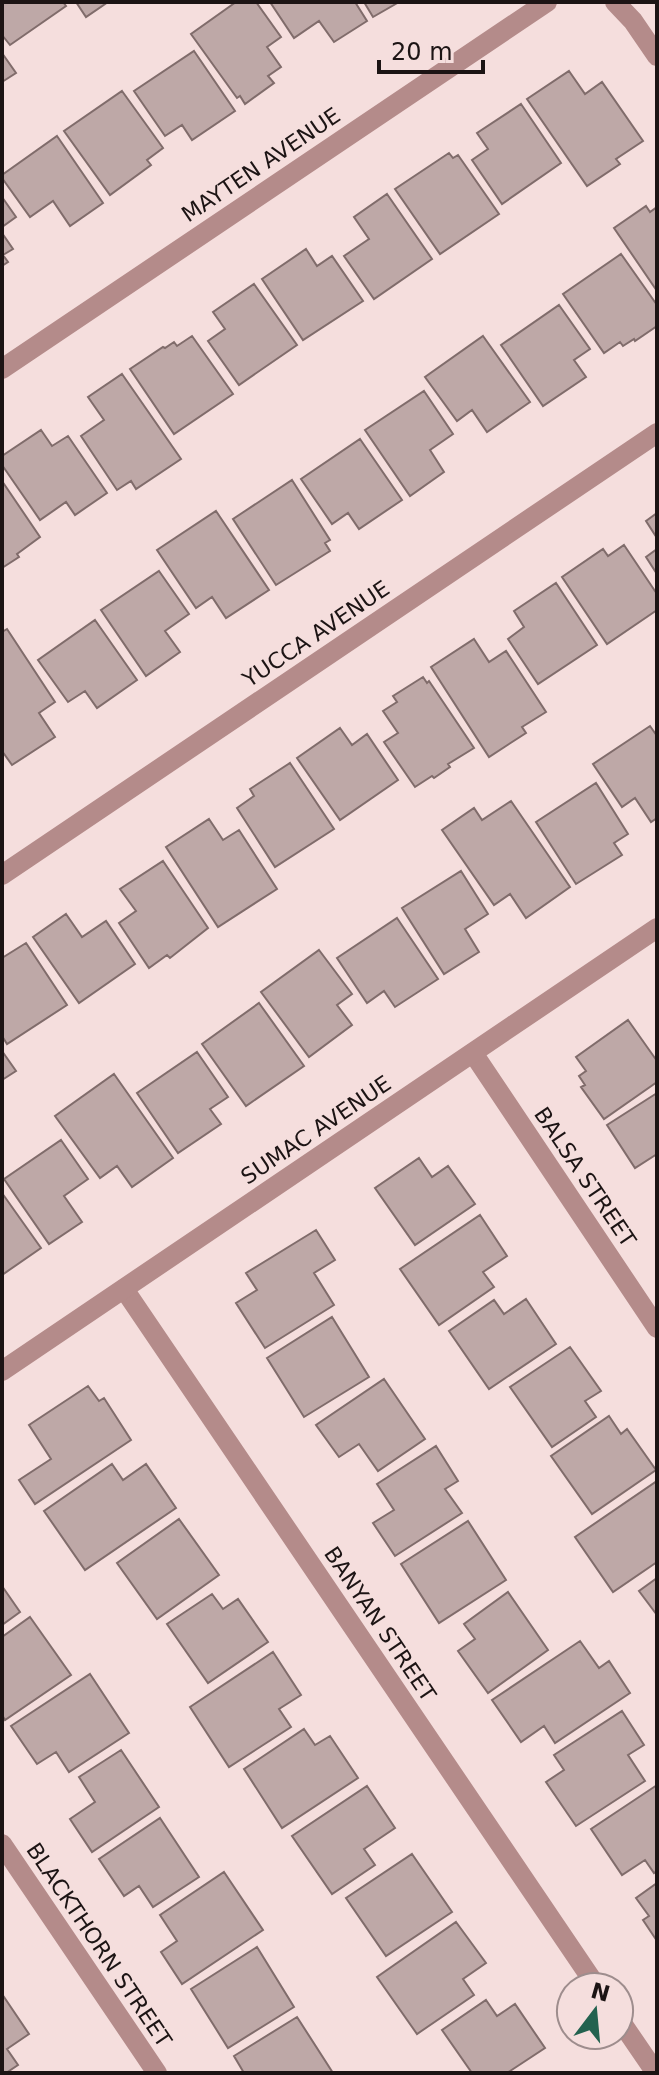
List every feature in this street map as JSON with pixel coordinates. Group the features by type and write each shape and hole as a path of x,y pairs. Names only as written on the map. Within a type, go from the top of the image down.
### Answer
{"street":[{"name":"MAYTEN AVENUE","path":"2,369 547,2"},
{"path":"615,2 633,21 657,56"},
{"name":"YUCCA AVENUE","path":"2,875 657,433"},
{"name":"SUMAC AVENUE","path":"2,1371 657,928"},
{"name":"BALSA STREET","path":"473,1053 657,1328"},
{"name":"BANYAN STREET","path":"124,1289 586,1971"},
{"name":"BLACKTHORN STREET","path":"2,1844 157,2073"},
{"path":"635,2042 656,2073"}],"building":[{"path":"2,2 63,2 66,6 10,45 2,35"},
{"path":"76,2 108,2 86,17"},
{"path":"236,2 256,2 281,37 267,47 281,67 268,76 274,83 245,104 240,96 237,98 191,34"},
{"path":"270,2 355,2 367,21 334,42 319,21 294,38"},
{"path":"364,2 399,2 373,17"},
{"path":"194,51 235,111 192,140 182,125 165,136 134,91"},
{"path":"2,53 16,73 2,82"},
{"path":"569,71 585,94 602,82 643,141 616,159 620,164 587,186 527,99"},
{"path":"122,91 163,148 147,160 151,165 110,195 64,131"},
{"path":"521,104 561,163 502,204 472,160 488,149 477,133"},
{"path":"57,136 103,203 70,226 53,201 30,217 2,178"},
{"path":"449,153 453,158 458,155 499,214 440,254 395,189"},
{"path":"387,194 432,259 374,299 344,256 369,239 354,217"},
{"path":"2,197 16,217 2,227"},
{"path":"646,206 650,212 657,207 657,291 614,228"},
{"path":"2,233 13,249 3,255 8,262 2,266"},
{"path":"306,249 317,266 332,256 363,301 303,340 262,279"},
{"path":"621,254 657,305 657,326 635,341 623,346 620,342 604,353 563,294"},
{"path":"254,284 297,345 239,385 208,341 225,329 213,312"},
{"path":"559,305 590,349 574,360 586,377 543,406 501,345"},
{"path":"192,336 233,394 174,434 130,369 163,347 174,342 177,346"},
{"path":"483,336 530,402 487,432 472,410 457,421 425,377"},
{"path":"122,374 181,459 136,489 131,481 117,490 81,436 104,420 88,397"},
{"path":"424,391 453,434 430,450 444,472 410,496 365,430"},
{"path":"41,430 52,446 68,436 107,493 75,515 66,502 40,520 2,465 2,456"},
{"path":"360,439 402,500 359,529 348,513 332,524 301,479"},
{"path":"292,480 330,540 325,543 330,551 276,585 233,519"},
{"path":"2,481 40,537 2,568"},
{"path":"216,511 269,590 226,618 212,597 196,608 157,550"},
{"path":"657,513 657,538 646,521"},
{"path":"624,545 657,594 657,610 607,644 562,577 603,549 608,556"},
{"path":"657,549 657,574 646,557"},
{"path":"159,571 189,614 165,631 180,652 146,676 101,610"},
{"path":"556,583 597,645 538,684 508,639 524,627 514,611"},
{"path":"95,620 137,680 97,708 85,691 68,702 38,660"},
{"path":"7,629 55,702 39,713 55,737 12,765 2,751 2,632"},
{"path":"474,639 489,662 506,651 546,712 522,727 526,733 489,757 431,667"},
{"path":"423,677 427,683 429,681 474,748 448,764 450,767 434,778 432,776 415,787 384,742 398,733 383,711 397,702 393,696"},
{"path":"650,726 657,736 657,818 651,822 635,798 622,807 593,764"},
{"path":"340,728 352,745 367,734 398,780 340,820 297,758"},
{"path":"290,763 334,829 275,867 237,808 254,796 250,789"},
{"path":"596,783 628,834 614,843 622,855 576,884 536,822"},
{"path":"511,801 570,887 526,918 510,894 494,905 442,830 474,808 482,820"},
{"path":"209,819 223,840 239,830 277,889 218,927 166,847"},
{"path":"163,861 208,928 170,958 167,955 149,968 119,923 136,911 120,889"},
{"path":"461,871 488,914 465,929 479,952 444,974 402,908"},
{"path":"66,914 82,937 106,921 135,964 79,1003 33,937"},
{"path":"397,918 438,979 395,1007 384,991 367,1003 337,958"},
{"path":"26,943 67,1005 7,1044 2,1036 2,958"},
{"path":"319,950 352,994 337,1005 352,1025 309,1057 261,992"},
{"path":"259,1003 304,1066 246,1106 202,1044"},
{"path":"628,1020 657,1061 657,1082 604,1119 581,1087 585,1085 579,1076 586,1071 576,1057"},
{"path":"2,1051 16,1071 2,1080"},
{"path":"197,1052 228,1097 210,1109 221,1124 178,1153 137,1093"},
{"path":"114,1074 173,1158 132,1187 117,1166 100,1178 55,1116"},
{"path":"657,1093 657,1154 635,1168 607,1125"},
{"path":"61,1140 88,1179 64,1196 82,1222 49,1244 4,1179"},
{"path":"419,1158 432,1177 448,1166 475,1204 415,1245 375,1188"},
{"path":"2,1193 41,1248 2,1275"},
{"path":"480,1215 507,1256 483,1272 494,1287 439,1325 400,1269"},
{"path":"316,1230 335,1260 314,1273 334,1305 265,1348 236,1303 257,1290 246,1273"},
{"path":"526,1299 556,1344 489,1389 449,1331 494,1300 504,1314"},
{"path":"332,1317 369,1377 304,1417 267,1358"},
{"path":"570,1347 601,1391 585,1401 596,1417 552,1447 510,1387"},
{"path":"384,1379 425,1439 378,1471 359,1444 339,1457 316,1425"},
{"path":"88,1386 99,1401 104,1398 131,1440 35,1504 19,1480 51,1459 29,1425"},
{"path":"609,1416 621,1434 627,1429 656,1470 592,1514 551,1456"},
{"path":"436,1446 458,1481 445,1489 462,1513 395,1556 373,1523 394,1510 377,1484"},
{"path":"112,1464 123,1480 146,1464 176,1508 85,1570 44,1511"},
{"path":"657,1481 657,1562 613,1592 575,1537"},
{"path":"179,1519 219,1575 157,1619 117,1563"},
{"path":"468,1521 506,1580 439,1623 401,1564"},
{"path":"657,1578 657,1615 639,1591"},
{"path":"2,1586 20,1612 2,1625"},
{"path":"508,1592 548,1650 488,1693 458,1651 475,1639 464,1624"},
{"path":"212,1594 223,1609 238,1599 268,1642 208,1683 167,1624"},
{"path":"30,1617 71,1675 5,1720 2,1715 2,1637"},
{"path":"580,1641 599,1668 609,1661 630,1693 555,1743 544,1726 521,1742 492,1700"},
{"path":"273,1652 301,1695 279,1709 291,1727 229,1767 190,1707"},
{"path":"90,1674 129,1733 69,1772 56,1752 37,1764 11,1726"},
{"path":"622,1711 644,1745 628,1755 645,1781 576,1826 546,1782 564,1770 554,1755"},
{"path":"304,1729 315,1745 330,1736 358,1778 282,1828 244,1769"},
{"path":"121,1750 159,1807 92,1852 70,1819 95,1802 79,1777"},
{"path":"657,1785 657,1871 654,1873 645,1860 622,1875 591,1829"},
{"path":"367,1786 395,1828 364,1849 375,1865 332,1894 292,1836"},
{"path":"160,1818 199,1877 153,1907 139,1886 124,1896 99,1859"},
{"path":"412,1854 452,1912 386,1956 346,1898"},
{"path":"224,1872 263,1930 182,1984 161,1952 177,1941 160,1915"},
{"path":"657,1883 657,1941 643,1920 649,1916 636,1898"},
{"path":"456,1922 486,1963 463,1979 474,1995 417,2034 377,1977"},
{"path":"257,1947 294,2007 228,2048 191,1989"},
{"path":"2,1994 29,2034 7,2049 18,2065 6,2073 2,2073"},
{"path":"486,2000 497,2016 515,2004 545,2048 507,2073 472,2073 442,2030"},
{"path":"297,2017 333,2073 244,2073 234,2056"}]}
